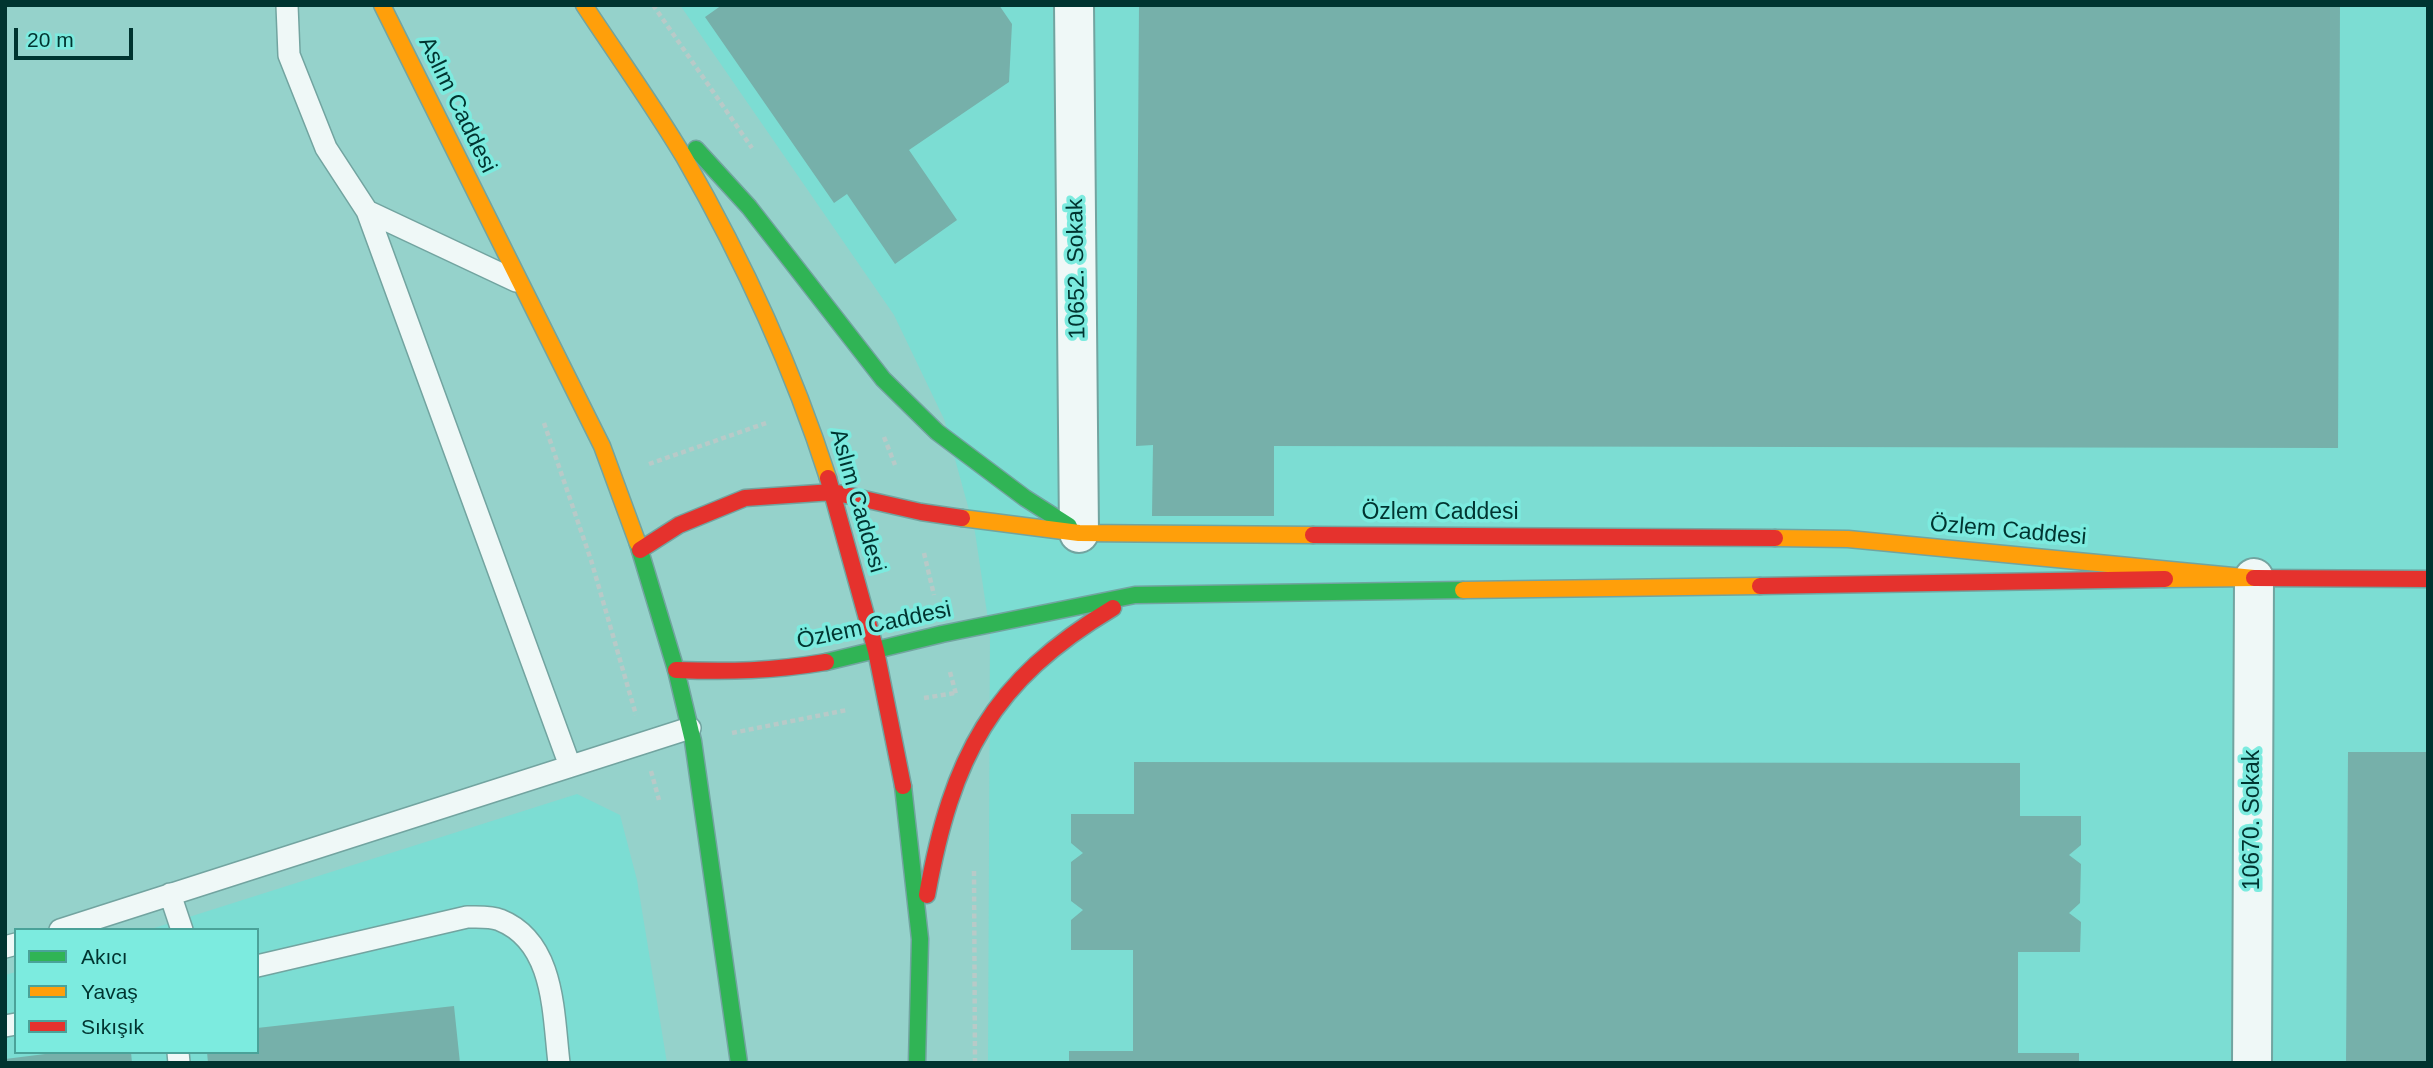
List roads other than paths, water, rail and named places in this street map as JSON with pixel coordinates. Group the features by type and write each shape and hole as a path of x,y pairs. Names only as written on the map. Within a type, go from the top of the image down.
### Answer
{"street":[{"name":"Aslım Caddesi","path":"382,5 602,446 640,550 676,670 691,734 739,1063"},
{"name":"Aslım Caddesi","path":"584,5 682,154 718,218 779,345 806,409 833,492 876,651 905,797 920,939 917,1063"},
{"name":"10652. Sokak","path":"1074,5 1079,533"},
{"path":"632,80 750,207 883,379 937,432 1025,498 1079,533"},
{"name":"Özlem Caddesi","path":"640,550 679,525 744,498 833,492 921,512 1079,533 1848,539 2255,578"},
{"name":"Özlem Caddesi","path":"676,670 780,670 1135,595 2255,578 2428,579"},
{"name":"10670. Sokak","path":"2252,1063 2255,578"},
{"path":"920,939 940,831 954,789 990,713 1023,675 1052,648 1135,595"}],"lane":[{"path":"287,5 289,55 326,148 367,211 570,766"},
{"path":"367,211 521,283"},
{"path":"66,928 644,743 691,734"},
{"path":"170,894 181,928"},
{"path":"259,966 467,917 498,919 524,933 540,956 550,987 559,1063"}]}
